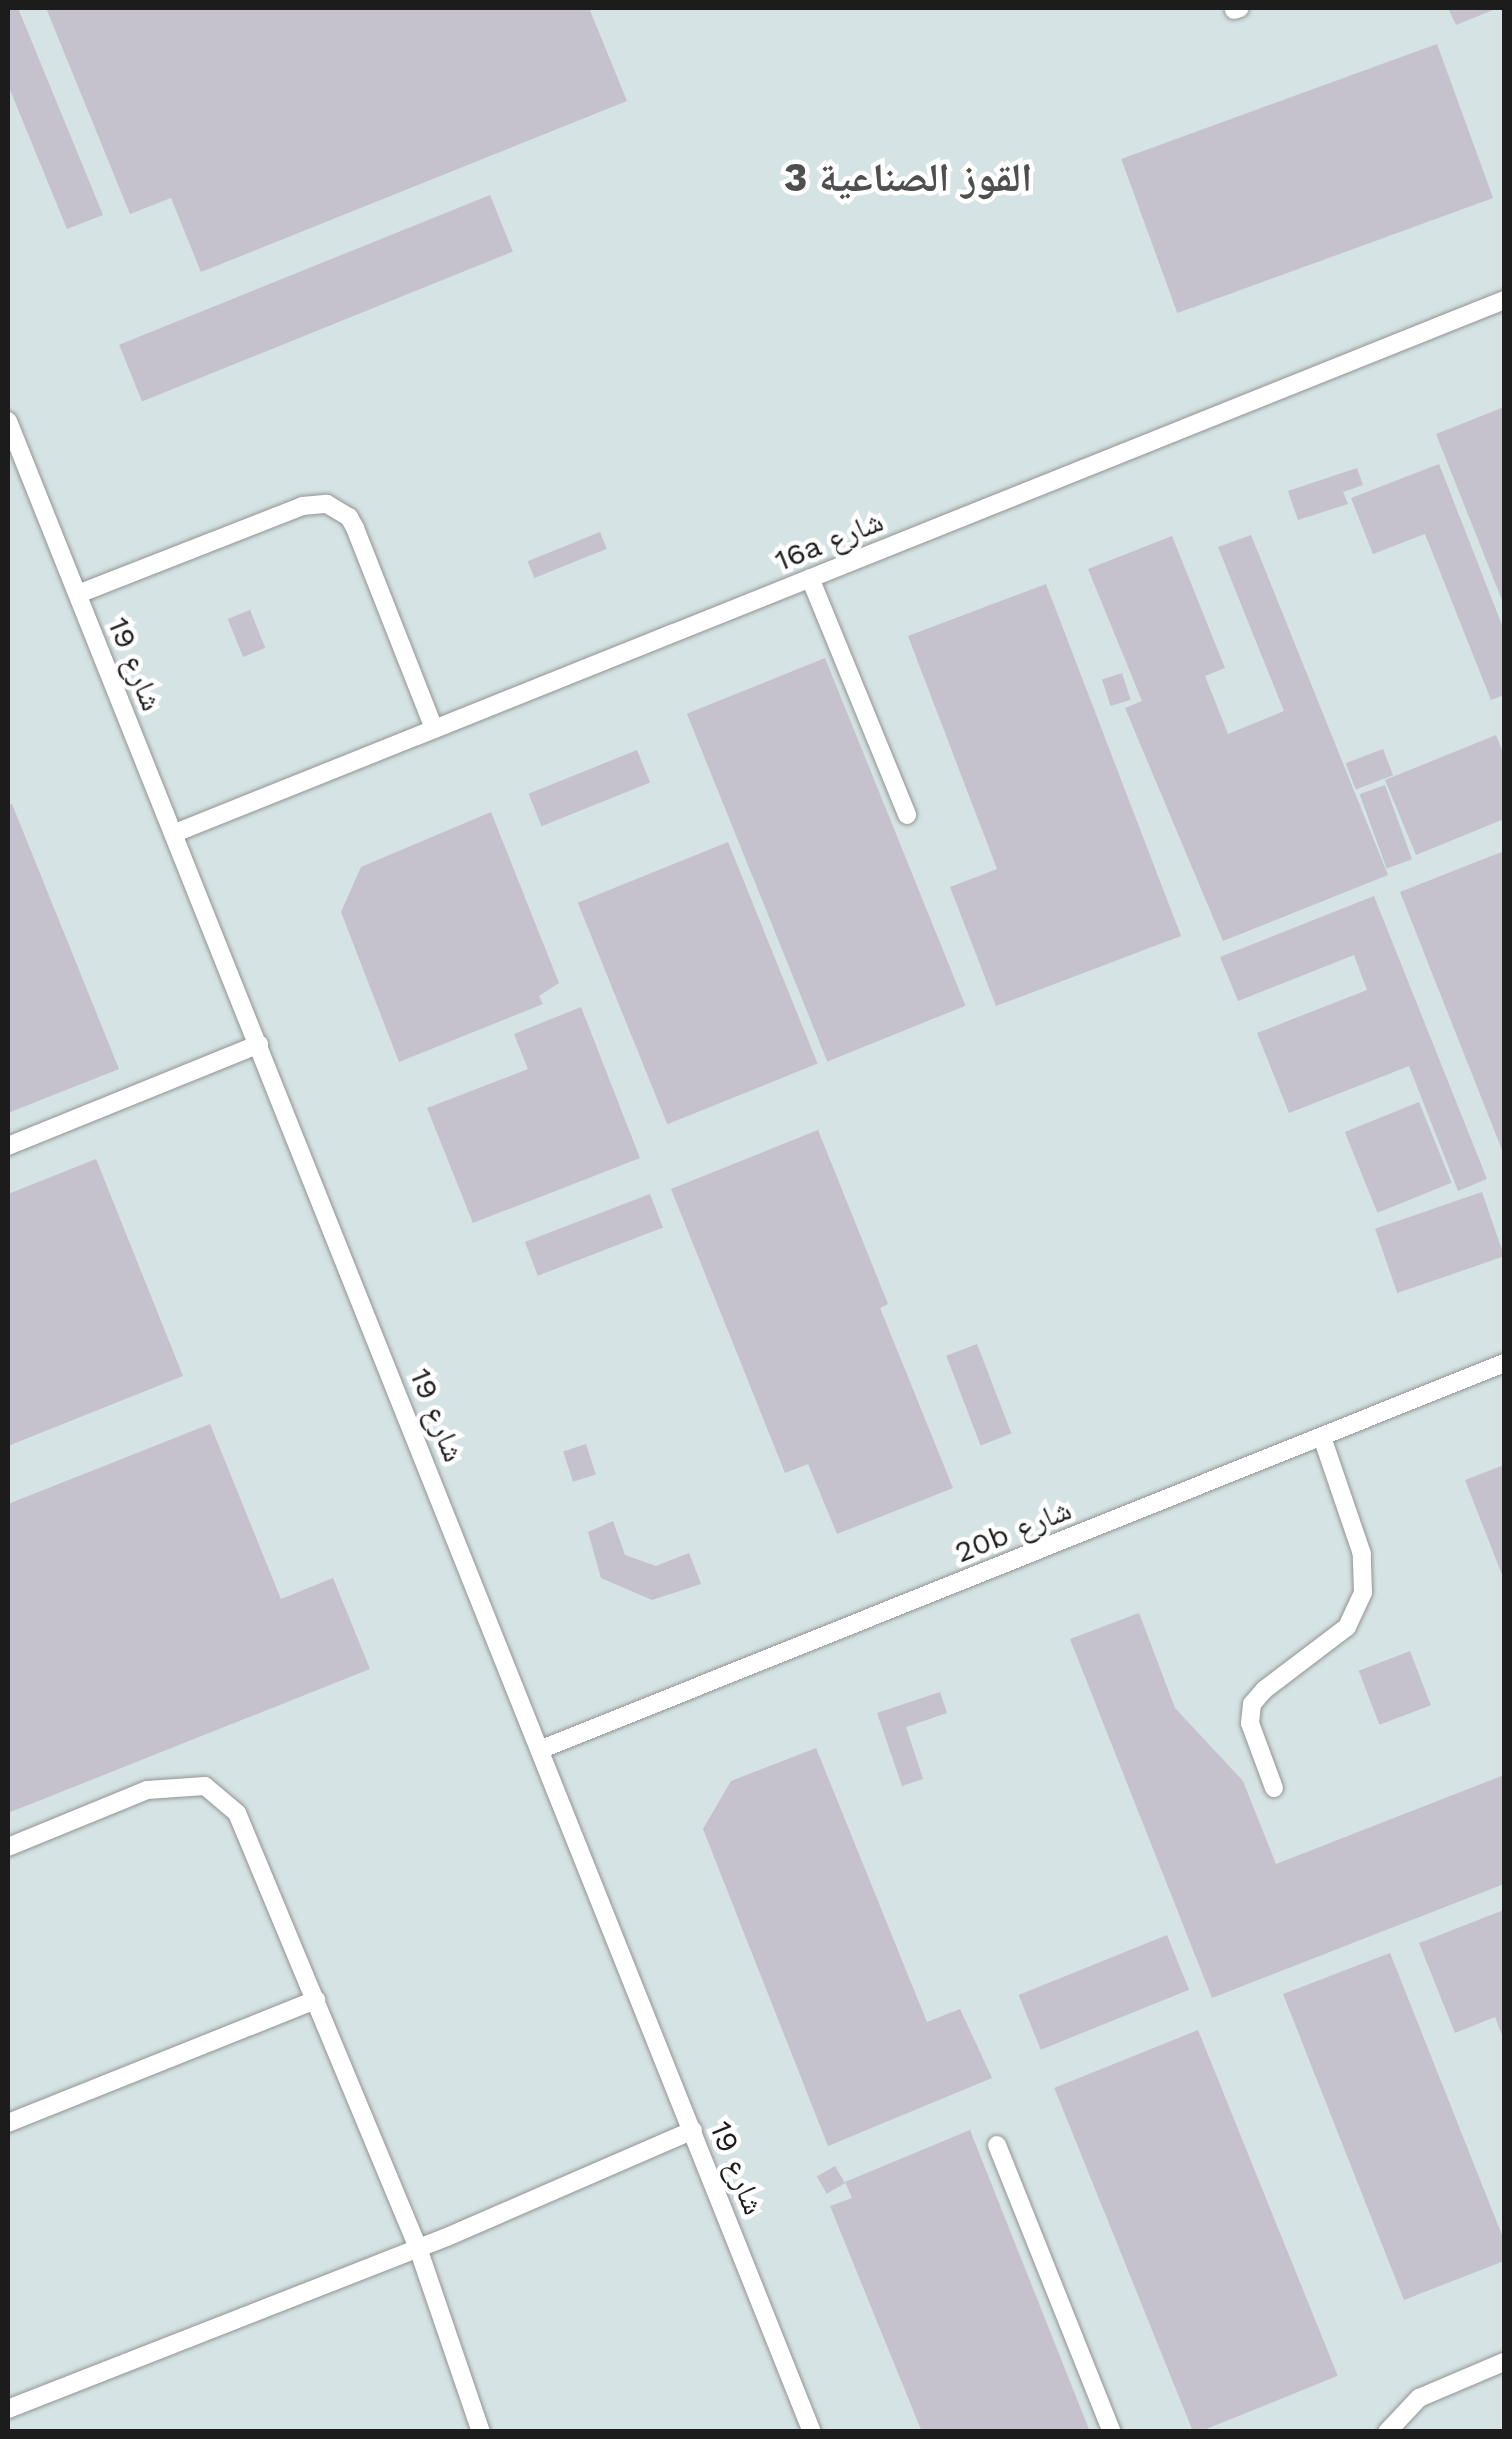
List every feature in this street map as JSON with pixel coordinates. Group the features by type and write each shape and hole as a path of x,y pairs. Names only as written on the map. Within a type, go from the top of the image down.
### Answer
{"lane":[{"name":"16a شارع","path":"174,834 1504,300"},
{"name":"شارع 19","path":"8,421 812,2432"},
{"path":"78,594 302,506 327,504 348,517 355,528 434,729"},
{"path":"810,578 907,815"},
{"path":"8,1146 259,1044"},
{"name":"20b شارع","path":"542,1749 1504,1364"},
{"path":"1274,1788 1250,1723 1252,1704 1264,1690 1347,1627 1363,1592 1362,1554 1322,1436"},
{"path":"8,1847 147,1790 205,1786 237,1813 418,2248 481,2432"},
{"path":"8,2122 316,2000"},
{"path":"8,2409 418,2248 692,2130"},
{"path":"998,2145 1112,2432"},
{"path":"1387,2432 1420,2398 1504,2362"}],"shaded area":[{"name":"القوز الصناعية 3","path":"8,8 1504,8 1504,2432 8,2432"}],"building":[{"path":"8,8 18,8 103,215 67,229 8,85"},
{"path":"46,8 589,8 627,101 201,272 171,198 130,214"},
{"path":"1448,8 1498,8 1456,25"},
{"path":"1437,44 1493,198 1177,313 1121,159"},
{"path":"490,195 513,252 142,401 119,345"},
{"path":"1504,407 1504,605 1436,434"},
{"path":"1439,464 1504,630 1504,695 1491,700 1425,534 1373,554 1351,498"},
{"path":"1357,468 1363,485 1343,492 1348,504 1298,520 1288,491"},
{"path":"600,532 607,549 534,578 528,561"},
{"path":"1251,535 1388,875 1223,941 1125,708 1142,701 1088,569 1172,536 1225,668 1205,676 1228,734 1284,711 1218,547"},
{"path":"1046,584 1181,936 996,1006 950,887 997,869 908,636"},
{"path":"250,610 265,648 243,657 228,619"},
{"path":"825,658 965,1006 827,1062 687,714"},
{"path":"1122,673 1131,700 1111,706 1102,679"},
{"path":"1496,735 1504,755 1504,819 1416,855 1385,780"},
{"path":"1383,749 1393,775 1356,789 1346,763"},
{"path":"637,750 650,782 542,826 529,794"},
{"path":"1385,785 1412,859 1387,868 1360,794"},
{"path":"12,804 119,1069 8,1113 8,805"},
{"path":"491,812 559,983 539,996 543,1004 399,1062 341,912 361,867"},
{"path":"728,842 818,1064 667,1124 578,903"},
{"path":"1504,851 1504,1155 1400,892"},
{"path":"1374,896 1487,1179 1458,1191 1409,1066 1289,1113 1257,1033 1367,990 1354,955 1238,1001 1220,957"},
{"path":"581,1007 640,1158 473,1223 427,1108 528,1069 514,1034"},
{"path":"1419,1102 1452,1183 1377,1213 1345,1132"},
{"path":"818,1130 888,1304 880,1308 953,1488 837,1534 808,1464 785,1473 671,1189"},
{"path":"96,1159 183,1376 8,1446 8,1194"},
{"path":"1482,1192 1504,1256 1397,1293 1375,1229"},
{"path":"650,1194 663,1228 538,1276 525,1242"},
{"path":"977,1344 1011,1434 981,1445 946,1356"},
{"path":"210,1424 281,1599 333,1578 370,1669 8,1813 8,1504"},
{"path":"586,1444 596,1474 573,1482 563,1451"},
{"path":"1504,1465 1504,1580 1465,1480"},
{"path":"613,1521 625,1555 656,1566 689,1553 701,1584 652,1600 601,1578 588,1532"},
{"path":"1139,1613 1175,1708 1243,1781 1276,1864 1504,1775 1504,1884 1212,1998 1070,1639"},
{"path":"1410,1651 1431,1705 1379,1725 1359,1671"},
{"path":"940,1692 947,1713 906,1727 923,1779 902,1786 877,1713"},
{"path":"816,1748 927,2022 960,2009 992,2078 828,2146 703,1829 731,1781"},
{"path":"1504,1910 1504,2040 1495,2017 1455,2033 1419,1943"},
{"path":"1167,1935 1189,1990 1041,2050 1019,1995"},
{"path":"1390,1953 1504,2240 1504,2261 1404,2300 1283,1994"},
{"path":"1198,2030 1338,2376 1193,2432 1054,2088"},
{"path":"970,2130 1090,2432 922,2432 830,2206 852,2198 845,2182"},
{"path":"835,2166 845,2183 827,2194 817,2176"}],"district":[{"name":"القوز الصناعية 3","path":"908,178"}]}
